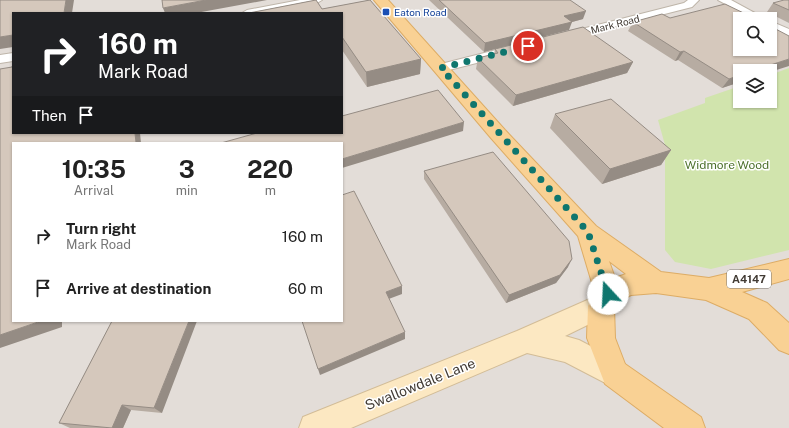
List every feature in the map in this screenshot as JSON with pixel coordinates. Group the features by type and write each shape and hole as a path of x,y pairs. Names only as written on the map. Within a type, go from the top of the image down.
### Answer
{"main road":[{"path":"381,0 588,232 656,282"},
{"path":"588,232 605,300 602,338 615,374 690,428"},
{"name":"A4147","path":"709,289 789,269"},
{"path":"605,300 628,284 656,282 709,289 758,311 789,341"}],"street":[{"path":"252,12 317,0"},
{"name":"Mark Road","path":"558,38 688,5 694,0"},
{"path":"723,0 747,12"},
{"path":"777,27 789,33"},
{"path":"441,68 513,50"},
{"path":"0,59 12,56"},
{"name":"Swallowdale Lane","path":"314,428 527,340 605,300"},
{"path":"527,340 569,350 615,374"}],"shaded area":[{"path":"0,0 789,0 789,428 0,428"}],"green space":[{"name":"Widmore Wood","path":"789,68 789,250 711,269 675,262 665,250 665,145 658,120 705,103 705,98 733,88 733,108 777,108 777,72"}],"building":[{"path":"0,0 66,0 64,12 12,12 12,35 0,37"},
{"path":"162,0 206,0 163,8"},
{"path":"316,0 322,9 370,0 421,59 366,72 343,38 343,12 254,12"},
{"path":"439,0 570,0 586,11 564,16 572,22 485,43"},
{"path":"789,0 789,10 773,3"},
{"path":"725,4 742,12 733,12 733,56 777,56 777,30 789,36 789,59 774,64 733,64 733,78 729,79 684,51 680,52 633,22 662,14 670,18"},
{"path":"583,27 633,62 516,95 478,58 498,53 495,49"},
{"path":"12,67 12,134 135,134 136,142 12,142 12,322 38,322 0,335 0,69"},
{"path":"438,90 464,122 343,159 343,142 225,142 253,134 343,134 343,116"},
{"path":"611,99 671,150 610,169 555,114"},
{"path":"493,152 569,241 572,259 560,275 509,295 424,171"},
{"path":"354,191 402,286 386,292 405,332 318,369 302,322 343,322 343,195"},
{"path":"111,322 189,322 154,408 122,405 112,428 59,423"}],"place":[{"name":"Eaton Road","path":"386,12"}],"route":[{"path":"528,46 441,68 498,134 588,232 608,294"}]}
